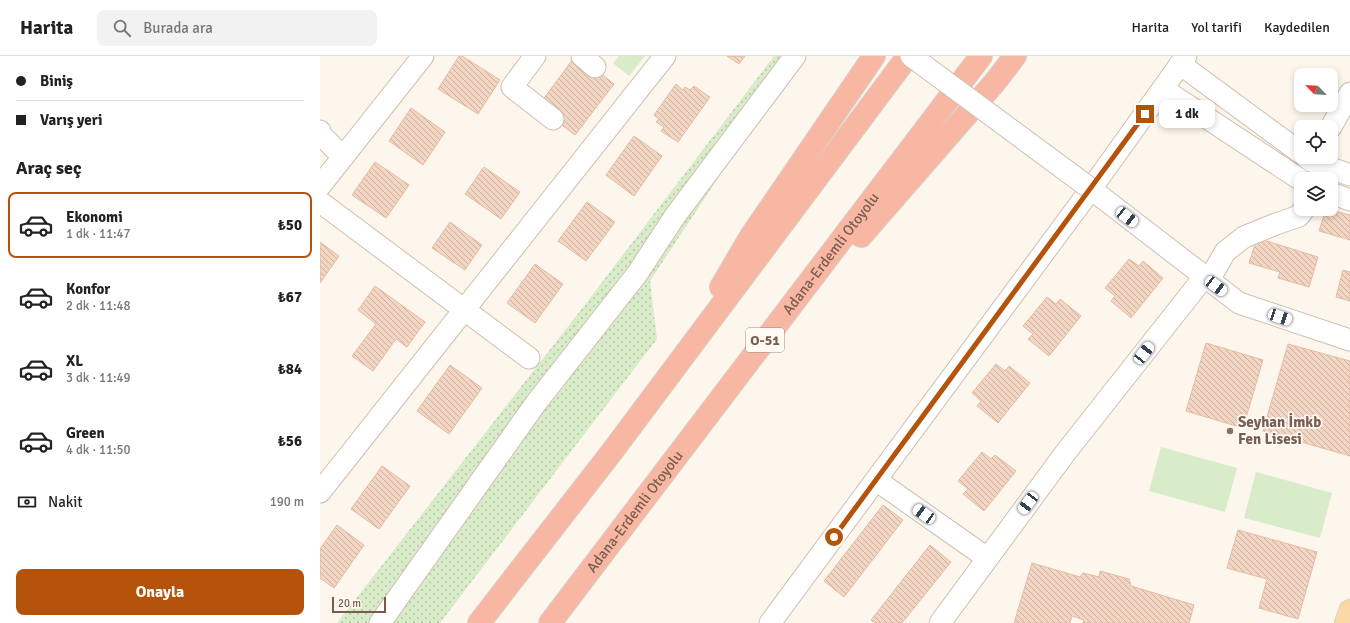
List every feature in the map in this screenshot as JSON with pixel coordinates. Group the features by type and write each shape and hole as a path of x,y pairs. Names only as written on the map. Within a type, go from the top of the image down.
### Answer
{"highway":[{"path":"672,372 751,236 874,56"},
{"path":"479,623 672,372 908,56"},
{"name":"Adana-Erdemli Otoyolu","path":"550,623 981,56"},
{"path":"730,386 990,88 1015,56"}],"main road":[{"path":"1346,623 1350,612"}],"street":[{"path":"320,186 423,56"},
{"path":"535,56 512,87 554,119"},
{"path":"320,492 665,56"},
{"path":"380,623 536,403 637,274 675,216 795,56"},
{"path":"911,56 1091,190 1238,303 1350,340"},
{"path":"770,623 1091,190 1183,60 1294,149"},
{"path":"1163,89 1294,175"},
{"path":"1336,120 1348,101"},
{"path":"320,131 321,135 343,157"},
{"path":"1316,164 1350,175"},
{"path":"1338,196 1350,200"},
{"path":"320,202 464,311 529,358"},
{"path":"940,623 1066,452 1206,278 1225,252 1244,237 1299,216"},
{"path":"876,480 987,558"}],"green space":[{"path":"619,56 645,56 629,76 613,63"},
{"path":"774,56 804,56 728,163 650,281 657,339 440,623 337,623 584,306"},
{"path":"1161,447 1237,468 1225,512 1149,491"},
{"path":"1256,472 1332,493 1320,538 1244,518"}],"building":[{"path":"459,56 462,56 500,80 478,114 438,89"},
{"path":"727,56 745,56 739,64"},
{"path":"573,59 596,77 600,73 614,84 575,135 559,123 564,117 542,101"},
{"path":"676,84 683,90 685,87 690,90 694,86 710,97 678,142 661,131 664,127 656,122 659,119 654,115"},
{"path":"411,108 445,132 423,165 389,141"},
{"path":"634,136 662,156 634,196 606,175"},
{"path":"375,162 409,185 386,218 352,195"},
{"path":"484,167 520,192 501,219 465,194"},
{"path":"587,202 615,222 586,261 558,241"},
{"path":"1338,212 1350,215 1350,240 1319,231 1324,216 1338,216"},
{"path":"450,222 482,245 465,270 432,248"},
{"path":"1257,238 1318,257 1309,287 1278,278 1280,272 1249,263"},
{"path":"320,242 339,256 320,283"},
{"path":"1129,259 1139,266 1143,261 1163,278 1131,318 1111,301 1115,296 1105,288"},
{"path":"535,264 563,284 535,323 507,303"},
{"path":"1343,270 1350,272 1350,301 1336,297"},
{"path":"375,286 425,322 407,347 396,339 373,371 352,356 376,324 358,310"},
{"path":"1047,297 1056,304 1060,299 1081,316 1049,356 1028,339 1033,334 1023,326"},
{"path":"1206,343 1263,360 1243,428 1186,411"},
{"path":"1288,344 1350,361 1350,456 1263,431"},
{"path":"996,364 1005,371 1009,366 1030,383 998,423 977,406 981,401 972,393"},
{"path":"450,365 482,388 449,434 417,411"},
{"path":"982,452 991,459 995,455 1016,471 984,511 963,494 968,489 958,481"},
{"path":"382,466 410,486 379,529 351,509"},
{"path":"883,505 903,520 844,597 824,581"},
{"path":"337,525 364,545 334,588 320,578 320,549"},
{"path":"1238,530 1317,552 1298,619 1259,608 1267,579 1227,568"},
{"path":"930,545 951,562 902,623 875,623 871,620"},
{"path":"1032,563 1080,577 1083,573 1099,577 1100,571 1129,579 1131,586 1194,605 1189,623 1083,623 1084,620 1072,616 1070,623 1014,623"}],"place":[{"name":"Seyhan İmkb Fen Lisesi","path":"1230,431"}],"route":[{"path":"834,537 1091,190 1145,114"}]}
